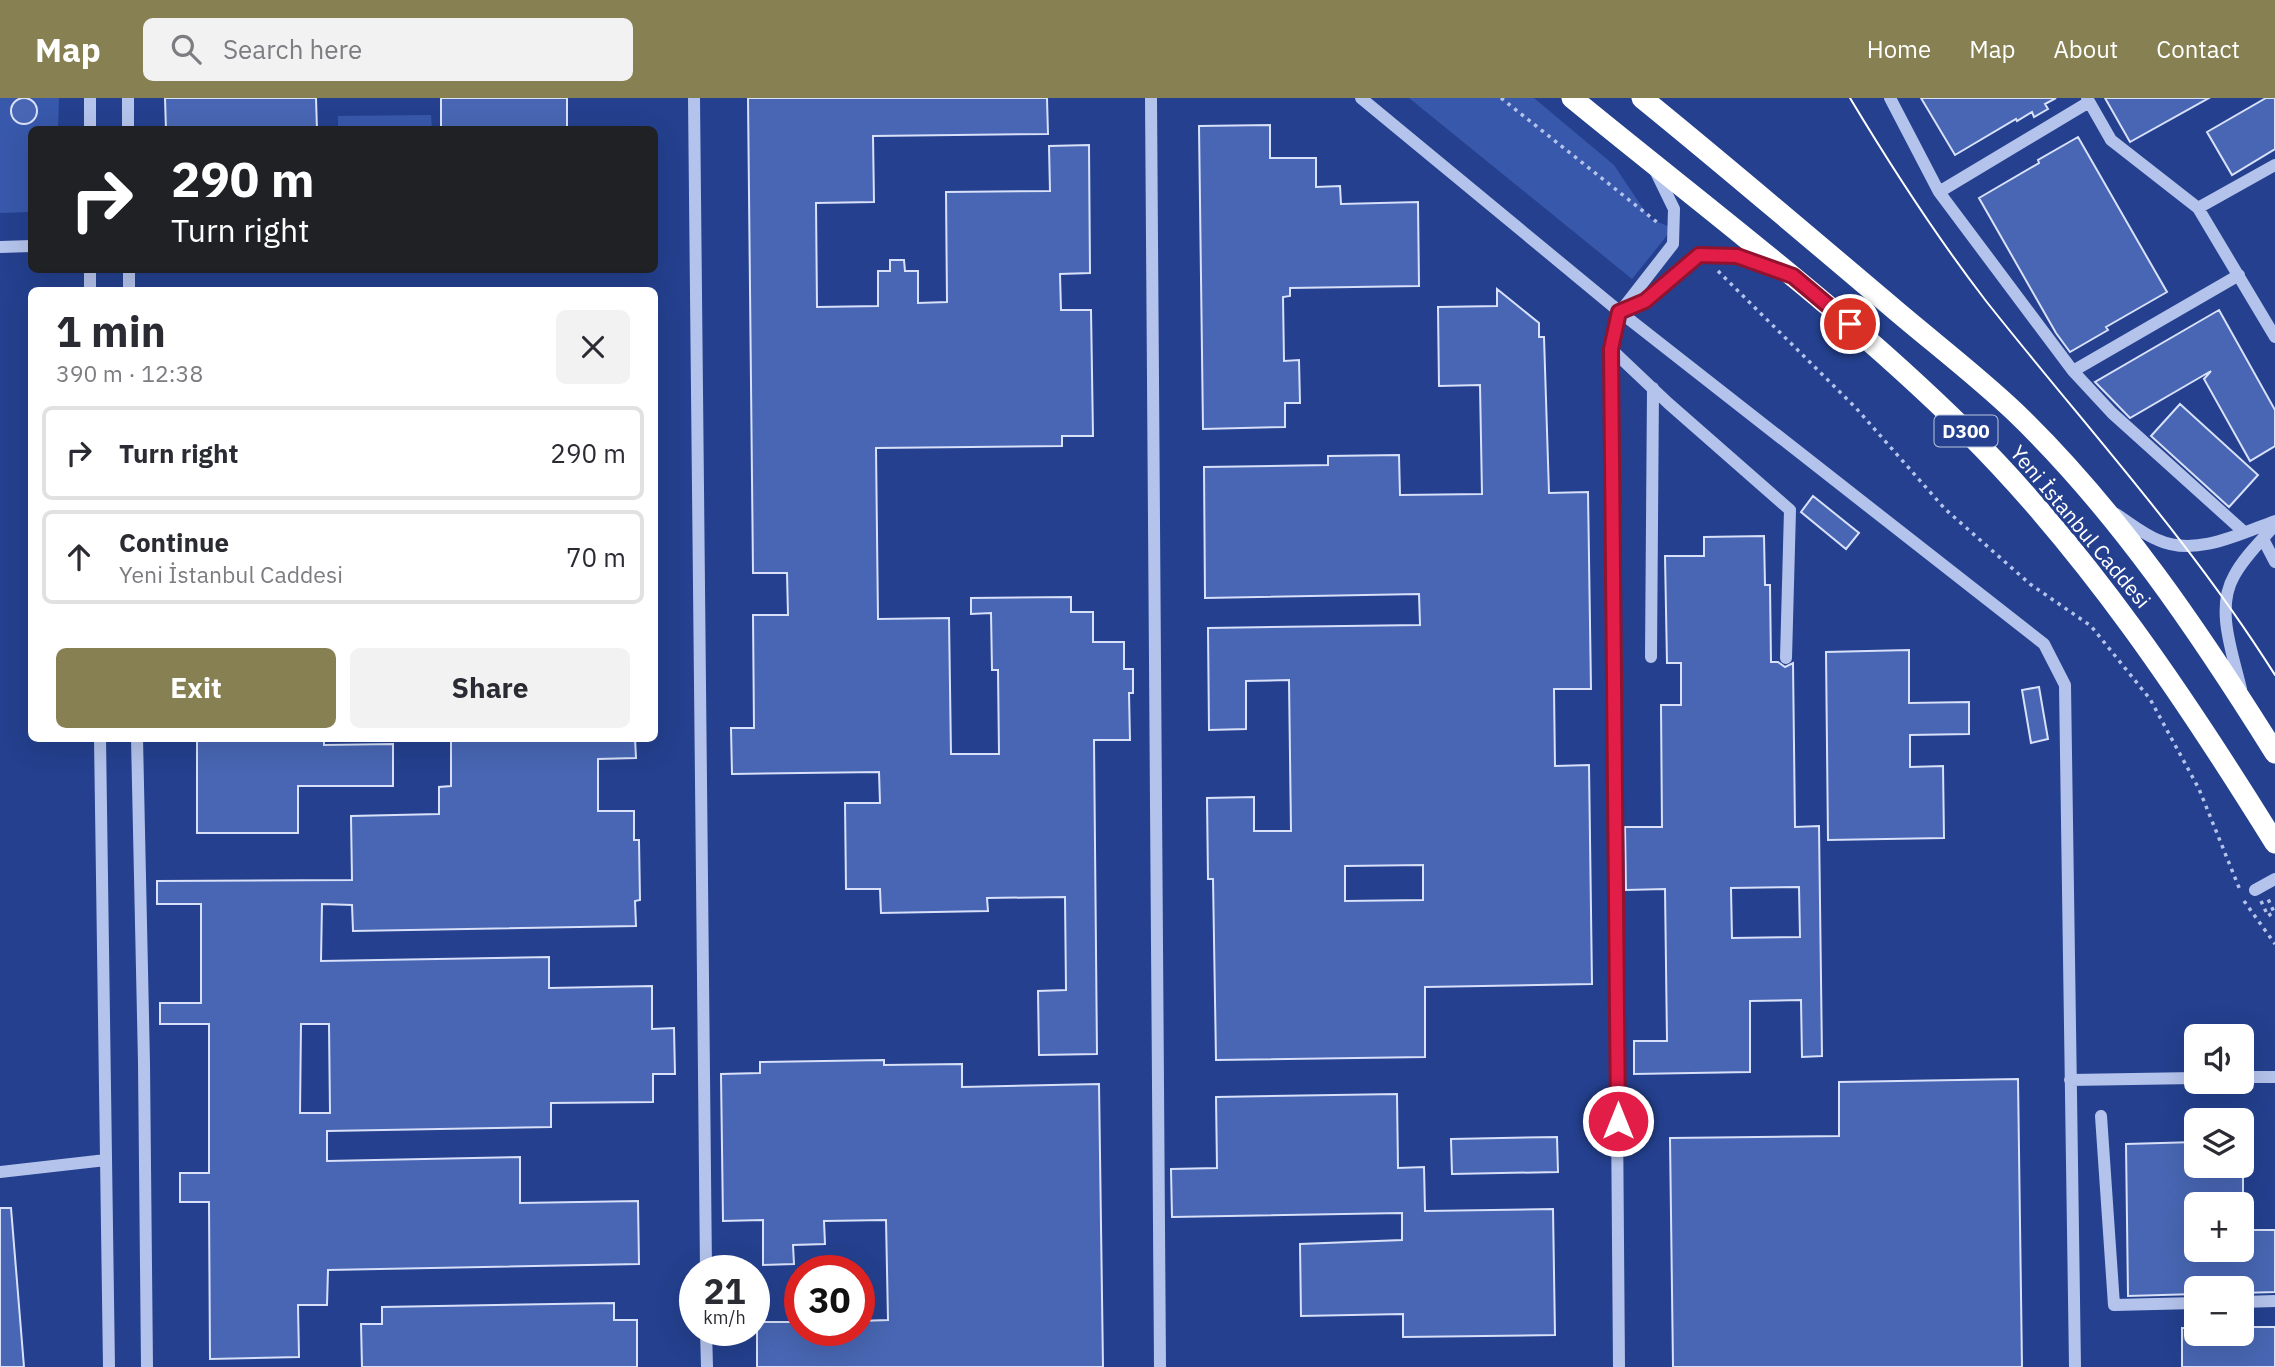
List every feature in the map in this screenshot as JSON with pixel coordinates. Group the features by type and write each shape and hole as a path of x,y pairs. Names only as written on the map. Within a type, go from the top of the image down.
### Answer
{"highway":[{"name":"Yeni İstanbul Caddesi","path":"1572,98 1793,276 1869,340 1949,415 2045,518 2095,579 2146,647 2275,843"},
{"name":"Yeni İstanbul Caddesi","path":"1642,98 2015,412 2097,500 2181,611 2275,753"}],"street":[{"path":"90,98 90,126"},
{"path":"128,98 128,126"},
{"path":"694,98 706,1255"},
{"path":"1151,98 1160,1367"},
{"path":"1361,98 1619,312 2043,644 2065,685 2075,1367"},
{"path":"1890,98 1939,192 2073,370 2112,413 2244,533"},
{"path":"1939,192 2088,100 2111,140 2198,208 2275,337"},
{"path":"1619,1367 1611,349 1619,312 1673,244 1674,209 1651,163"},
{"path":"2198,208 2275,165"},
{"path":"0,247 28,246"},
{"path":"1619,312 1645,301 1699,255 1737,256 1793,276"},
{"path":"2073,370 2239,275"},
{"path":"1611,349 1790,510 1786,658"},
{"path":"1651,657 1653,388"},
{"path":"2097,500 2143,532 2175,546 2186,547 2275,523"},
{"path":"2244,703 2228,629 2226,600 2234,576 2275,523"},
{"path":"2263,539 2275,562"},
{"path":"100,742 109,1367"},
{"path":"137,742 147,1367"},
{"path":"2255,890 2275,879"},
{"path":"2254,1077 2274,1078"},
{"path":"2070,1080 2184,1078"},
{"path":"2101,1116 2113,1305 2184,1303"},
{"path":"0,1172 106,1160"},
{"path":"2254,1302 2275,1301"},
{"path":"706,1346 706,1367"}],"path":[{"path":"1501,98 1650,219 1673,232"},
{"path":"1699,255 1727,279 1856,408 1945,509 2030,584 2091,626 2150,699 2199,789 2244,902 2275,944"}],"shaded area":[{"path":"0,98 59,98 58,126 28,126 28,212 0,213"},
{"path":"1409,98 1534,98 1614,165 1650,219 1673,228 1632,279"},
{"path":"431,115 432,126 338,126 338,116"}],"building":[{"path":"24,98 33,102 37,111 33,120 24,124 15,120 11,111 15,102"},
{"path":"165,98 316,98 317,126 166,126"},
{"path":"441,98 567,98 567,126 441,126"},
{"path":"748,98 1047,98 1048,134 873,136 874,202 816,203 817,307 878,306 878,271 890,271 890,260 904,260 905,271 918,271 918,303 947,302 946,192 1050,191 1049,146 1089,145 1090,273 1060,274 1061,310 1091,310 1093,436 1062,436 1062,446 876,448 878,619 949,618 951,754 999,754 998,670 992,670 991,613 971,614 971,598 1071,597 1071,612 1093,612 1093,642 1124,642 1124,669 1133,669 1133,693 1129,693 1130,740 1094,740 1097,1054 1039,1055 1038,991 1066,990 1065,897 987,898 988,911 881,913 880,889 846,889 845,803 880,803 879,772 732,774 731,728 754,728 753,615 788,615 787,573 753,573"},
{"path":"1921,98 2056,98 2045,104 2048,109 2034,117 2032,112 2017,121 2016,119 1955,155"},
{"path":"2105,98 2209,98 2130,142"},
{"path":"2266,98 2275,98 2275,149 2232,175 2207,132"},
{"path":"1270,125 1270,158 1316,158 1316,187 1340,186 1341,204 1418,202 1419,286 1290,288 1290,296 1283,297 1284,361 1299,360 1300,403 1285,403 1285,427 1203,429 1199,126"},
{"path":"2078,137 2167,292 2106,327 2108,330 2070,352 2056,333 1979,198"},
{"path":"1497,289 1539,323 1539,337 1544,337 1549,493 1588,492 1591,689 1554,689 1555,766 1589,765 1592,984 1425,987 1425,1057 1216,1060 1213,879 1208,879 1207,798 1254,797 1254,831 1291,831 1289,680 1246,681 1246,729 1209,730 1208,628 1420,625 1419,594 1205,598 1204,467 1328,465 1328,456 1399,455 1400,495 1482,494 1480,385 1439,386 1438,307 1497,306","holes":["1423,865 1423,900 1345,901 1345,866"]},
{"path":"2219,310 2275,410 2275,446 2250,461 2204,379 2211,371 2130,418 2095,382"},
{"path":"2180,404 2258,475 2229,507 2151,436"},
{"path":"1813,496 1859,533 1846,549 1801,512"},
{"path":"1764,536 1765,585 1770,585 1771,662 1778,662 1785,667 1793,663 1795,827 1819,826 1822,1056 1802,1057 1801,1000 1750,1001 1750,1072 1634,1074 1634,1041 1667,1041 1665,889 1626,890 1625,827 1662,827 1661,705 1681,705 1681,663 1667,663 1665,556 1704,556 1704,537","holes":["1799,887 1800,937 1732,938 1731,888"]},
{"path":"1909,650 1909,703 1969,702 1969,734 1910,735 1910,767 1943,766 1944,838 1828,840 1826,652"},
{"path":"2039,687 2048,739 2031,743 2022,690"},
{"path":"197,742 393,744 393,786 298,786 298,833 197,833"},
{"path":"451,742 635,742 636,758 598,759 598,811 634,811 634,840 639,840 640,900 635,901 636,926 353,931 352,905 322,904 321,961 549,957 549,988 652,986 652,1029 674,1028 675,1074 653,1074 653,1102 551,1103 551,1127 327,1131 327,1161 520,1157 520,1203 638,1201 639,1264 328,1270 327,1305 298,1305 299,1357 210,1359 209,1202 180,1202 180,1173 209,1173 209,1024 160,1024 160,1003 201,1003 201,904 157,904 157,881 352,880 351,816 439,814 439,787 451,786","holes":["301,1024 329,1024 330,1113 300,1113"]},
{"path":"884,1060 884,1065 962,1064 962,1087 1099,1084 1103,1367 757,1367 757,1346 770,1346 770,1322 784,1322 784,1346 875,1346 875,1320 888,1320 886,1220 824,1221 825,1244 793,1245 794,1255 784,1255 784,1264 770,1265 770,1255 763,1255 763,1220 723,1221 721,1074 760,1073 760,1062"},
{"path":"2018,1079 2022,1367 1673,1367 1670,1138 1839,1136 1839,1082"},
{"path":"1397,1094 1398,1168 1424,1167 1425,1211 1553,1209 1555,1335 1403,1337 1403,1314 1301,1316 1300,1244 1402,1240 1402,1213 1172,1217 1171,1169 1217,1168 1216,1097"},
{"path":"1557,1137 1558,1172 1452,1174 1451,1139"},
{"path":"2184,1142 2184,1178 2243,1178 2243,1192 2184,1192 2184,1262 2254,1262 2254,1230 2275,1230 2275,1292 2254,1293 2254,1276 2184,1276 2184,1294 2128,1296 2126,1144"},
{"path":"0,1208 11,1208 24,1367 0,1367"},
{"path":"614,1303 614,1320 637,1320 637,1367 362,1367 361,1324 382,1324 382,1307"},
{"path":"2254,1327 2275,1327 2275,1367 2182,1367 2182,1328 2184,1346 2254,1346"}],"tram line":[{"path":"1850,98 1915,201 1986,301 2172,530 2208,577 2275,675"}],"route":[{"path":"1618,1121 1611,349 1619,312 1645,301 1699,255 1737,256 1793,276 1850,324"}]}
